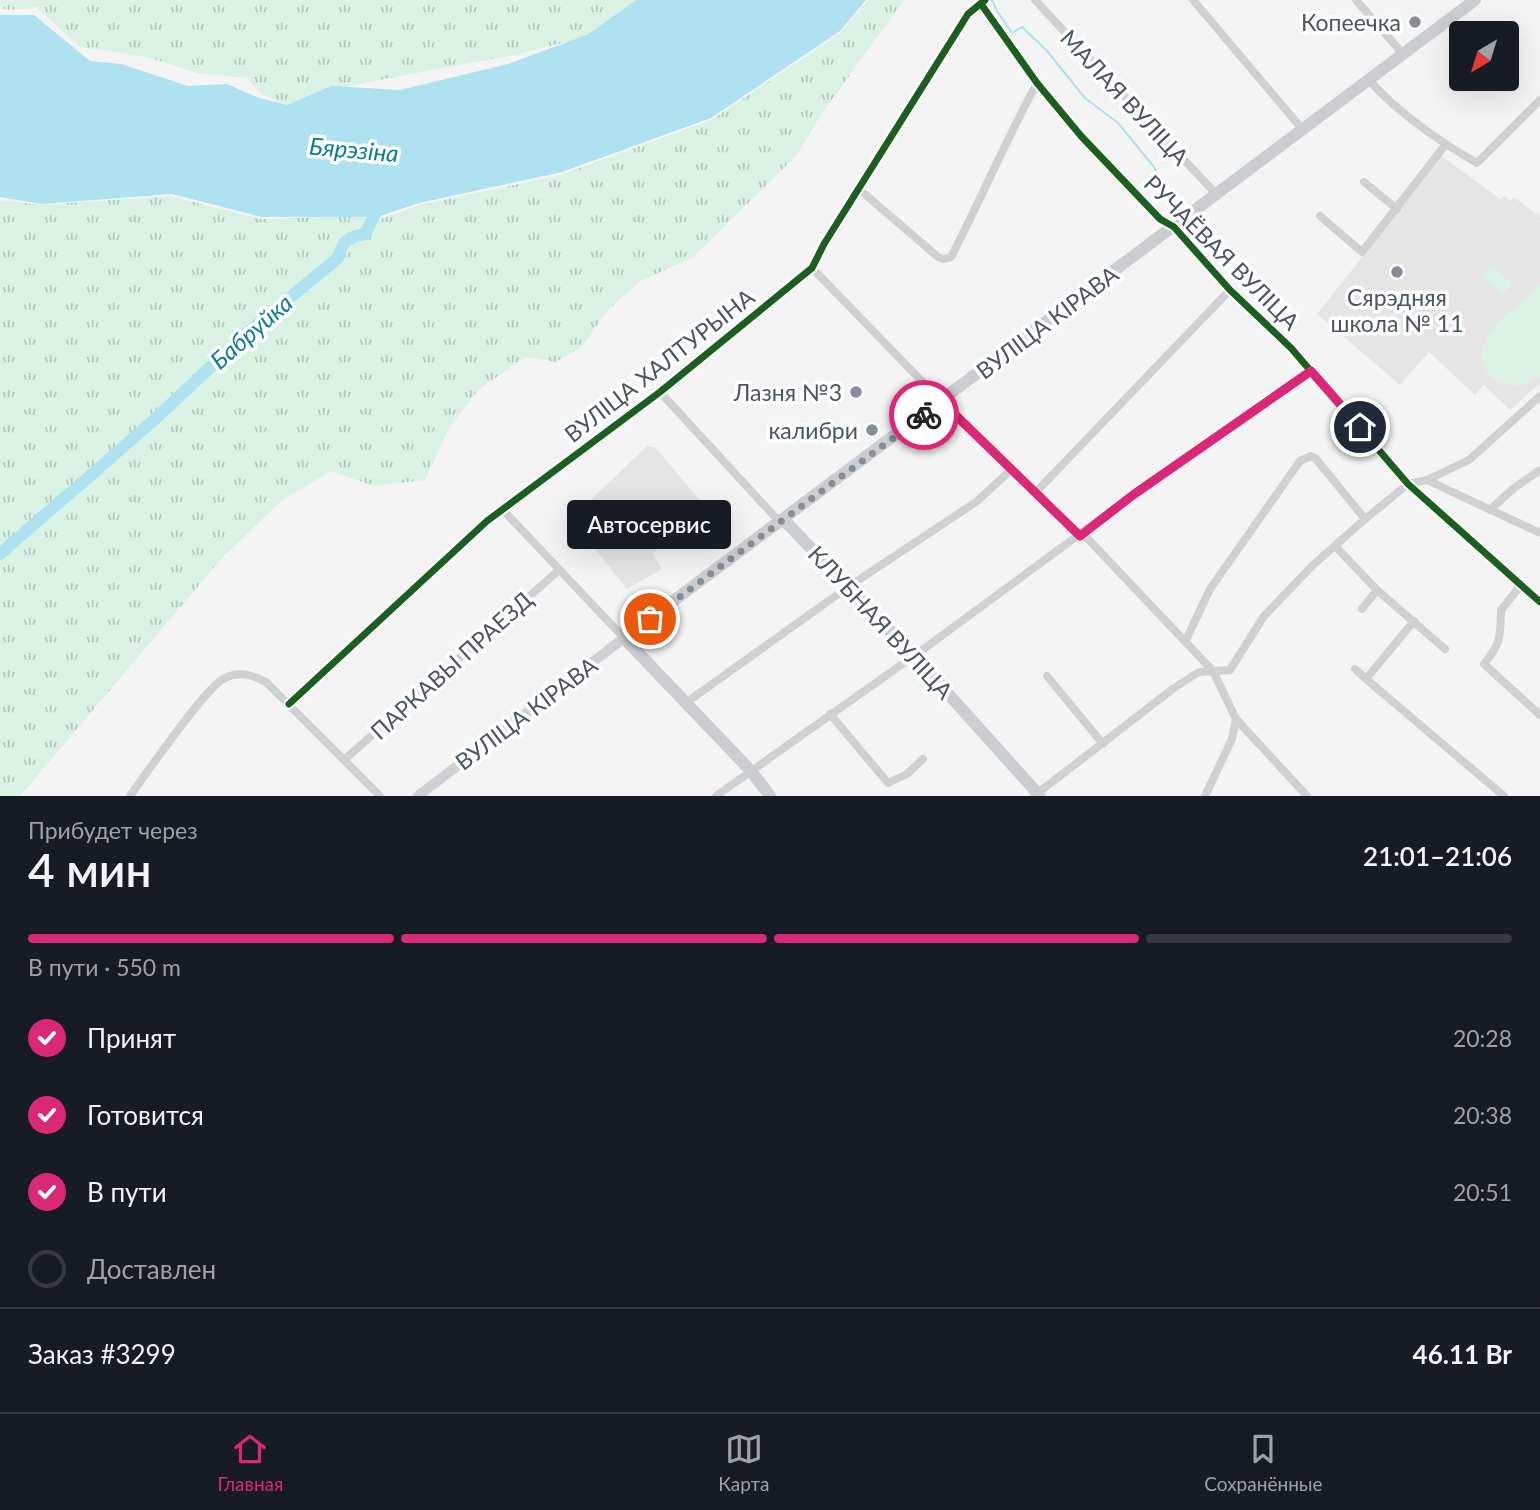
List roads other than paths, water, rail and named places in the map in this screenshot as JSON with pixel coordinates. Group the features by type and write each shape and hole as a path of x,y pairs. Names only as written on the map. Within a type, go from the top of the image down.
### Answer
{"main road":[{"name":"ВУЛІЦА КІРАВА","path":"418,796 624,638 1475,0"},
{"name":"КЛУБНАЯ ВУЛІЦА","path":"784,520 914,656 1037,795"},
{"path":"624,638 751,771 770,796"}],"street":[{"name":"МАЛАЯ ВУЛІЦА","path":"1035,0 1216,194"},
{"path":"1193,0 1303,130"},
{"path":"1356,0 1404,54"},
{"name":"РУЧАЁВАЯ ВУЛІЦА","path":"984,1 1037,83 1081,136 1160,219 1174,227 1230,290 1311,371 1408,484 1540,602"},
{"name":"ВУЛІЦА ХАЛТУРЫНА","path":"289,704 487,521 660,392 812,268 824,244 968,14 984,1"},
{"path":"1369,80 1446,144 1477,163 1540,100"},
{"path":"860,190 938,257 951,257 996,168 1012,128 1037,83"},
{"path":"1320,216 1362,252 1446,144"},
{"path":"1364,182 1397,209"},
{"path":"812,268 941,401 1080,536 1088,539 1186,640 1213,671 1236,719 1307,796"},
{"path":"1035,493 1230,290"},
{"path":"716,796 914,656 1144,487 1311,371"},
{"name":"КЛУБНАЯ ВУЛІЦА","path":"660,392 775,517 784,520"},
{"path":"1037,795 1190,677 1199,672 1230,670 1264,616 1292,586 1365,519 1408,484 1427,480 1476,455 1540,396"},
{"path":"1186,640 1210,589 1300,461 1311,456 1316,459 1365,519"},
{"path":"687,702 848,587 976,502 1011,470"},
{"path":"1490,510 1514,488 1540,470"},
{"path":"1427,480 1540,533"},
{"path":"503,510 624,638"},
{"path":"1335,546 1377,590 1446,649"},
{"name":"ПАРКАВЫ ПРАЕЗД","path":"344,760 559,570"},
{"path":"1521,585 1501,610 1502,631 1498,647 1484,664 1540,715"},
{"path":"1362,609 1377,590"},
{"path":"1366,679 1414,621"},
{"path":"1356,669 1504,796"},
{"path":"130,796 216,682 239,674 254,676 267,682 380,796"},
{"path":"1047,676 1102,744"},
{"path":"830,714 888,783 907,774 923,759"},
{"path":"1205,796 1232,739 1236,719"}],"water":[{"name":"Бярэзіна","path":"636,0 866,0 840,31 711,118 562,172 419,203 377,217 262,217 172,194 42,204 0,197 0,15 34,15 90,61 121,64 188,86 227,84 259,98 287,105 332,86 400,90 508,64 589,34"}],"waterway":[{"path":"992,0 1012,33 1022,27 1047,51 1085,98 1118,123 1154,167 1177,215"},
{"name":"Бабруйка","path":"75,489 249,331 338,258 347,241 365,234 381,203"},
{"name":"Бабруйка","path":"0,554 71,492"}],"place":[{"name":"Копеечка","path":"1415,22"},
{"name":"Сярэдняя школа № 11","path":"1397,272"},
{"name":"Лазня №3","path":"856,392"},
{"name":"калибри","path":"872,430"},
{"name":"Автосервис","path":"650,619"}]}
